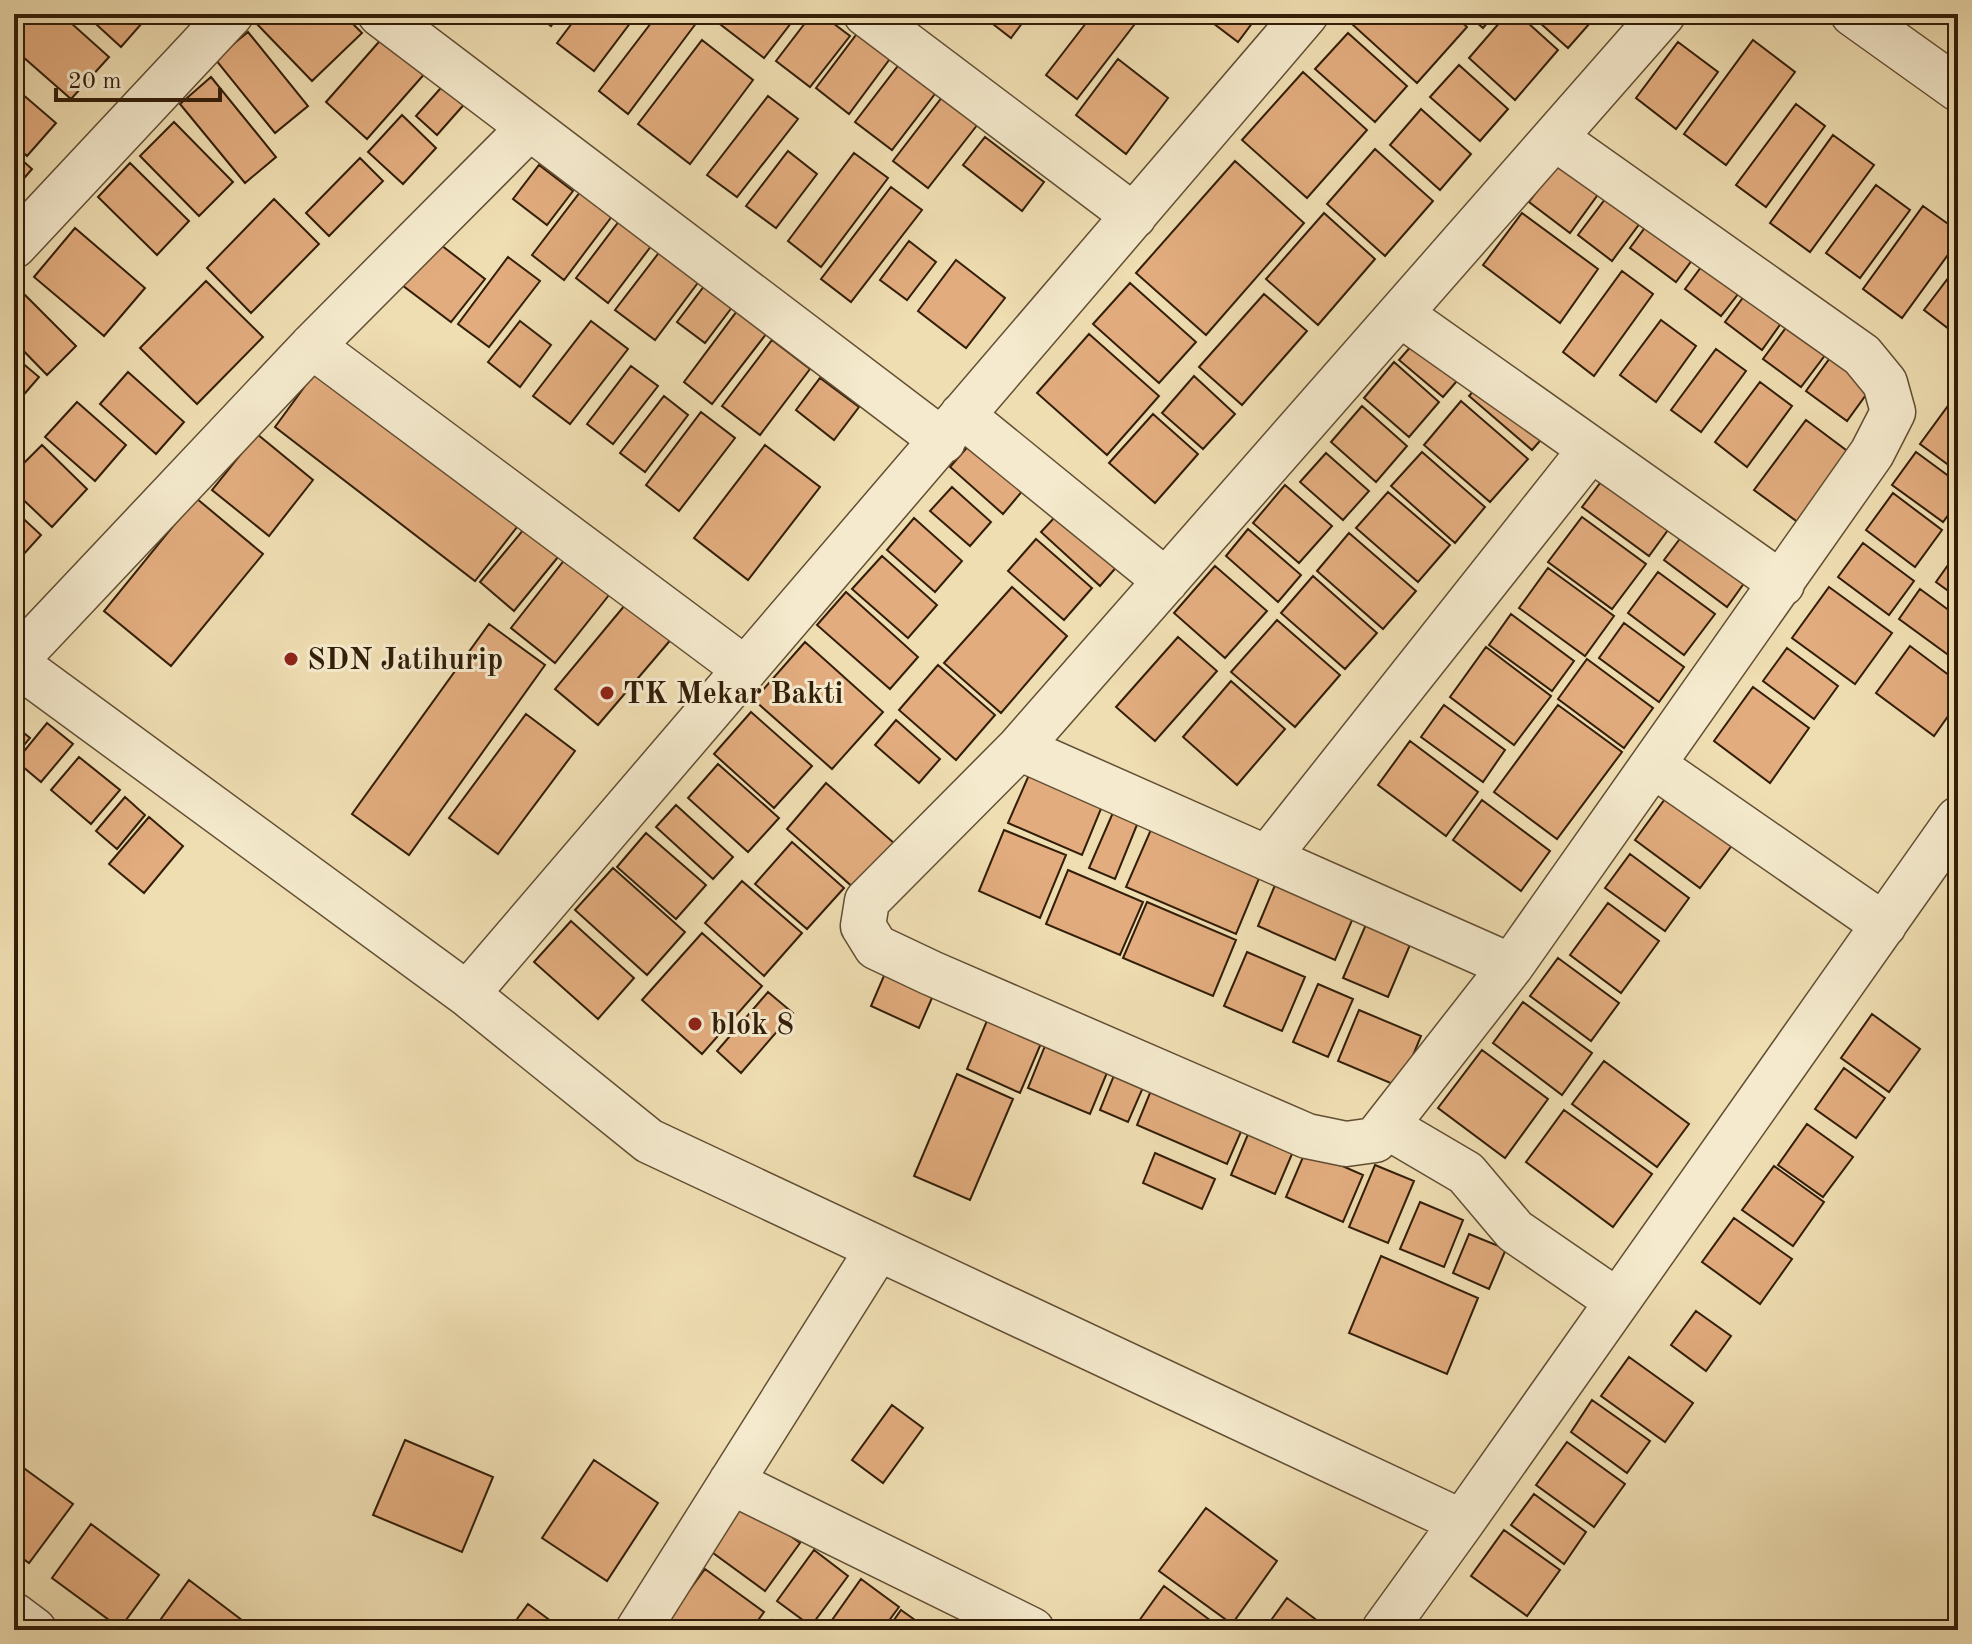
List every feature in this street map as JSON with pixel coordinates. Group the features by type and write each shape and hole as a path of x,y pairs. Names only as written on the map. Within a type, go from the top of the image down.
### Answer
{"street":[{"path":"14,246 231,14"},
{"path":"380,14 529,128 1166,581"},
{"path":"866,14 1134,216"},
{"path":"467,994 1306,14"},
{"path":"1555,138 1862,355 1885,383 1893,412 1872,453 1782,584 1511,966 1375,1140 1346,1144 1307,1136 961,987 876,947 863,926 867,901 1019,748 1663,14"},
{"path":"1853,14 1958,89"},
{"path":"529,128 312,346 14,662 467,994 649,1141 1462,1522"},
{"path":"1400,314 1782,584"},
{"path":"312,346 745,669"},
{"path":"1267,858 1591,449"},
{"path":"1019,748 1511,966"},
{"path":"1653,765 1884,925"},
{"path":"1384,1630 1958,819"},
{"path":"1386,1126 1466,1173 1515,1231 1617,1301"},
{"path":"638,1630 878,1249"},
{"path":"731,1482 1032,1630"},
{"path":"14,1615 34,1630"}],"building":[{"path":"14,14 61,14 109,57 71,99 14,49"},
{"path":"85,14 150,14 121,47"},
{"path":"260,14 343,14 362,33 312,81 253,20"},
{"path":"536,14 560,14 551,26"},
{"path":"579,14 637,14 594,71 557,43"},
{"path":"658,14 687,14 697,22 628,114 599,91"},
{"path":"715,14 798,14 764,58 712,18"},
{"path":"812,14 821,14 850,36 810,87 776,61"},
{"path":"980,14 1029,14 1011,38"},
{"path":"1093,14 1141,16 1077,99 1046,75"},
{"path":"1201,14 1259,14 1238,42"},
{"path":"1362,14 1453,14 1467,27 1417,83 1353,25"},
{"path":"1467,14 1495,14 1483,28"},
{"path":"1507,14 1518,14 1558,50 1515,100 1469,58"},
{"path":"1530,14 1598,14 1568,48"},
{"path":"859,31 892,56 849,114 816,88"},
{"path":"248,32 308,106 275,133 215,59"},
{"path":"1348,33 1407,86 1375,122 1315,69"},
{"path":"385,35 427,71 367,139 326,102"},
{"path":"702,40 753,80 690,164 638,124"},
{"path":"1753,40 1795,72 1726,165 1684,134"},
{"path":"1678,42 1718,72 1676,129 1636,98"},
{"path":"904,58 941,86 892,150 855,122"},
{"path":"1118,59 1168,98 1126,154 1076,115"},
{"path":"1459,65 1508,109 1480,141 1430,97"},
{"path":"1303,72 1367,130 1307,198 1242,140"},
{"path":"211,77 276,157 245,183 180,104"},
{"path":"447,81 468,100 437,135 416,116"},
{"path":"14,87 56,123 27,156 14,144"},
{"path":"768,96 798,119 737,197 707,175"},
{"path":"943,96 978,124 928,188 893,161"},
{"path":"1796,104 1825,126 1766,207 1736,185"},
{"path":"1421,109 1471,154 1440,190 1390,145"},
{"path":"402,115 436,148 403,184 368,152"},
{"path":"174,122 233,182 199,216 140,156"},
{"path":"1833,135 1874,165 1810,252 1770,223"},
{"path":"985,137 1044,182 1022,211 963,165"},
{"path":"1375,149 1433,201 1385,256 1327,204"},
{"path":"788,151 817,174 776,228 746,206"},
{"path":"14,153 32,169 14,190"},
{"path":"854,153 888,178 821,267 788,241"},
{"path":"360,158 383,181 329,236 306,213"},
{"path":"1561,159 1602,189 1570,233 1529,202"},
{"path":"1235,161 1304,223 1206,335 1136,273"},
{"path":"130,163 189,221 157,255 98,197"},
{"path":"539,165 573,191 547,225 513,199"},
{"path":"587,183 619,207 564,280 532,255"},
{"path":"1876,185 1910,210 1860,278 1826,253"},
{"path":"891,187 922,210 851,302 821,279"},
{"path":"1612,190 1646,215 1612,261 1578,235"},
{"path":"274,199 319,244 251,313 207,268"},
{"path":"1923,206 1958,231 1958,241 1902,318 1863,289"},
{"path":"1324,213 1375,259 1318,325 1266,279"},
{"path":"1522,213 1598,269 1560,323 1483,265"},
{"path":"623,216 655,241 608,303 576,278"},
{"path":"1652,218 1698,252 1676,282 1630,248"},
{"path":"75,228 145,288 104,336 34,277"},
{"path":"428,235 485,279 451,322 394,279"},
{"path":"909,241 936,262 907,300 880,280"},
{"path":"664,246 703,276 655,340 615,310"},
{"path":"1712,252 1749,280 1721,316 1685,289"},
{"path":"508,257 540,281 489,347 458,324"},
{"path":"956,260 1005,298 966,348 918,311"},
{"path":"1958,265 1958,336 1924,310"},
{"path":"1622,271 1653,294 1594,376 1563,352"},
{"path":"206,281 263,337 197,404 140,348"},
{"path":"708,281 736,302 705,343 677,322"},
{"path":"1130,283 1196,342 1159,383 1093,324"},
{"path":"1753,284 1789,312 1762,350 1725,322"},
{"path":"19,289 76,346 47,375 14,341 14,294"},
{"path":"1264,294 1307,331 1242,405 1199,367"},
{"path":"740,307 770,329 712,404 684,382"},
{"path":"1793,318 1832,346 1801,387 1763,359"},
{"path":"1661,320 1696,346 1656,402 1620,375"},
{"path":"520,321 551,345 520,387 488,362"},
{"path":"591,321 628,349 570,424 533,396"},
{"path":"1089,334 1159,396 1107,455 1037,393"},
{"path":"1420,336 1463,374 1443,397 1399,360"},
{"path":"772,340 810,369 760,435 722,406"},
{"path":"1716,349 1746,371 1701,432 1671,410"},
{"path":"1835,351 1876,381 1847,421 1806,391"},
{"path":"14,356 39,377 14,406"},
{"path":"1394,362 1439,402 1409,437 1364,398"},
{"path":"631,366 658,386 613,444 587,424"},
{"path":"319,367 521,522 475,581 275,427"},
{"path":"128,372 184,422 156,454 100,404"},
{"path":"1194,376 1235,414 1203,449 1162,413"},
{"path":"820,378 859,407 834,440 796,410"},
{"path":"1484,379 1546,434 1532,450 1469,396"},
{"path":"1760,382 1792,406 1747,467 1715,442"},
{"path":"664,396 688,415 645,472 620,453"},
{"path":"1953,399 1958,403 1958,472 1920,444"},
{"path":"1461,401 1528,459 1490,502 1424,445"},
{"path":"77,402 126,445 95,481 45,437"},
{"path":"1362,406 1407,446 1376,482 1331,442"},
{"path":"701,412 735,438 679,511 646,485"},
{"path":"1153,414 1198,454 1155,503 1109,463"},
{"path":"1806,420 1850,453 1799,523 1754,490"},
{"path":"257,434 313,480 269,536 212,490"},
{"path":"977,436 1029,483 1003,514 950,467"},
{"path":"42,445 87,489 52,527 14,491 14,473"},
{"path":"765,445 820,487 748,580 694,538"},
{"path":"1422,452 1485,507 1455,543 1391,486"},
{"path":"1916,452 1958,483 1958,502 1943,522 1892,485"},
{"path":"1326,453 1369,491 1343,520 1300,482"},
{"path":"1610,470 1676,519 1649,556 1582,507"},
{"path":"1285,485 1332,526 1299,563 1253,523"},
{"path":"952,487 991,522 970,546 930,511"},
{"path":"1388,492 1450,545 1418,582 1356,528"},
{"path":"1893,493 1942,530 1915,567 1866,530"},
{"path":"196,498 263,554 171,666 104,611"},
{"path":"1067,504 1126,556 1100,586 1041,532"},
{"path":"14,510 41,535 14,565"},
{"path":"534,517 567,546 514,611 480,582"},
{"path":"1582,517 1646,564 1612,609 1548,562"},
{"path":"914,518 962,561 935,592 887,550"},
{"path":"1688,528 1750,575 1727,607 1664,560"},
{"path":"1248,529 1301,575 1278,602 1226,556"},
{"path":"1349,533 1416,591 1383,629 1317,571"},
{"path":"1036,539 1092,588 1064,620 1008,571"},
{"path":"1863,543 1914,581 1889,615 1838,577"},
{"path":"573,549 617,585 555,663 511,628"},
{"path":"1958,551 1958,598 1936,582"},
{"path":"882,556 937,605 908,638 852,589"},
{"path":"1215,566 1267,611 1225,658 1174,613"},
{"path":"1548,568 1614,616 1585,656 1519,608"},
{"path":"1658,572 1715,614 1684,655 1628,613"},
{"path":"1313,576 1377,633 1345,669 1281,613"},
{"path":"1012,587 1067,636 1001,713 944,663"},
{"path":"1829,587 1892,633 1855,684 1792,638"},
{"path":"1920,589 1958,617 1958,662 1899,619"},
{"path":"846,592 918,657 890,689 817,625"},
{"path":"635,593 679,630 598,725 555,689"},
{"path":"1511,614 1574,661 1552,691 1489,645"},
{"path":"1277,620 1340,675 1295,727 1231,672"},
{"path":"1624,623 1684,667 1659,702 1599,658"},
{"path":"489,624 545,665 409,855 352,814"},
{"path":"1178,637 1217,671 1155,741 1116,707"},
{"path":"805,642 883,712 832,769 754,700"},
{"path":"1910,646 1958,682 1958,702 1934,736 1876,693"},
{"path":"1486,647 1551,696 1514,745 1450,697"},
{"path":"1787,648 1838,686 1814,719 1763,681"},
{"path":"1587,659 1653,708 1624,748 1558,699"},
{"path":"938,665 995,715 956,760 899,710"},
{"path":"1231,681 1285,729 1237,785 1183,737"},
{"path":"1753,687 1809,728 1770,783 1714,741"},
{"path":"1444,705 1505,750 1483,782 1421,737"},
{"path":"1558,705 1622,752 1557,839 1494,792"},
{"path":"751,712 812,766 774,808 714,754"},
{"path":"526,714 575,751 498,854 449,818"},
{"path":"896,720 940,759 919,783 875,745"},
{"path":"47,723 73,744 41,782 16,761"},
{"path":"14,725 30,738 14,757"},
{"path":"1410,741 1478,792 1446,836 1378,785"},
{"path":"79,757 120,790 91,824 51,790"},
{"path":"718,764 779,818 748,852 688,798"},
{"path":"1032,768 1105,799 1082,855 1008,823"},
{"path":"826,783 895,844 855,889 787,829"},
{"path":"1673,788 1739,836 1700,888 1635,840"},
{"path":"125,797 145,815 117,849 96,831"},
{"path":"1482,800 1550,851 1521,891 1453,840"},
{"path":"1118,801 1143,810 1115,879 1089,868"},
{"path":"676,805 733,857 713,879 656,827"},
{"path":"149,817 183,846 144,893 109,864"},
{"path":"1156,818 1265,864 1236,934 1126,887"},
{"path":"1004,830 1066,855 1040,918 979,891"},
{"path":"646,833 706,885 676,919 617,867"},
{"path":"792,842 844,888 807,929 755,884"},
{"path":"1630,854 1689,898 1665,931 1605,888"},
{"path":"613,868 685,932 647,975 575,910"},
{"path":"1068,870 1143,902 1120,955 1046,924"},
{"path":"1278,878 1356,911 1335,960 1258,926"},
{"path":"742,881 802,933 764,976 705,923"},
{"path":"1147,902 1236,940 1213,996 1123,958"},
{"path":"1608,903 1659,941 1621,993 1570,955"},
{"path":"1370,915 1415,933 1388,997 1343,978"},
{"path":"571,921 634,978 598,1019 534,962"},
{"path":"702,933 762,986 702,1054 642,1000"},
{"path":"1247,952 1305,977 1282,1031 1224,1006"},
{"path":"1558,958 1619,1003 1591,1041 1530,996"},
{"path":"889,964 938,984 919,1028 871,1006"},
{"path":"1318,984 1353,999 1328,1057 1293,1042"},
{"path":"768,992 793,1013 741,1073 717,1051"},
{"path":"1523,1002 1592,1053 1562,1095 1493,1043"},
{"path":"1359,1010 1421,1036 1400,1087 1338,1061"},
{"path":"991,1011 1045,1034 1020,1093 967,1069"},
{"path":"1872,1014 1920,1049 1889,1092 1841,1058"},
{"path":"1049,1036 1111,1063 1090,1114 1028,1088"},
{"path":"1482,1050 1548,1099 1505,1158 1438,1108"},
{"path":"1604,1061 1689,1124 1657,1167 1572,1104"},
{"path":"1119,1063 1148,1076 1128,1122 1100,1110"},
{"path":"1844,1068 1885,1098 1856,1138 1815,1109"},
{"path":"957,1074 1013,1099 970,1200 914,1176"},
{"path":"1152,1088 1243,1127 1227,1164 1137,1125"},
{"path":"1564,1110 1652,1174 1613,1227 1526,1162"},
{"path":"1807,1124 1853,1157 1823,1197 1778,1165"},
{"path":"1251,1127 1295,1147 1275,1194 1231,1175"},
{"path":"1306,1150 1363,1175 1343,1222 1286,1197"},
{"path":"1155,1153 1215,1179 1202,1209 1143,1183"},
{"path":"1375,1165 1414,1181 1388,1243 1349,1227"},
{"path":"1774,1166 1824,1202 1793,1246 1742,1210"},
{"path":"1420,1202 1463,1220 1444,1267 1400,1249"},
{"path":"1734,1218 1792,1259 1760,1304 1702,1262"},
{"path":"1469,1234 1506,1249 1489,1289 1453,1273"},
{"path":"1381,1256 1478,1298 1447,1374 1349,1333"},
{"path":"1696,1311 1731,1336 1706,1371 1671,1345"},
{"path":"1629,1357 1693,1403 1665,1442 1601,1396"},
{"path":"1592,1400 1650,1441 1627,1473 1571,1432"},
{"path":"892,1405 923,1428 883,1483 852,1460"},
{"path":"405,1440 493,1477 462,1552 373,1515"},
{"path":"1567,1442 1625,1484 1594,1527 1536,1485"},
{"path":"594,1460 658,1503 607,1581 542,1538"},
{"path":"14,1461 73,1504 29,1563 14,1552"},
{"path":"1534,1494 1586,1532 1564,1564 1511,1525"},
{"path":"745,1502 800,1543 765,1591 709,1550"},
{"path":"1206,1508 1277,1561 1232,1624 1159,1571"},
{"path":"91,1524 159,1575 120,1628 52,1578"},
{"path":"1504,1530 1560,1570 1527,1616 1471,1576"},
{"path":"814,1550 848,1576 811,1626 777,1601"},
{"path":"705,1569 764,1612 751,1630 660,1630"},
{"path":"861,1579 899,1607 882,1630 825,1630"},
{"path":"189,1580 255,1630 153,1630"},
{"path":"1164,1586 1222,1629 1142,1630 1136,1625"},
{"path":"1287,1598 1330,1630 1264,1630"},
{"path":"528,1604 563,1630 509,1630"},
{"path":"901,1610 929,1630 887,1630"},
{"path":"772,1620 785,1630 764,1630"}],"place":[{"name":"SDN Jatihurip","path":"291,659"},
{"name":"TK Mekar Bakti","path":"607,693"},
{"name":"blok 8","path":"695,1024"}]}
